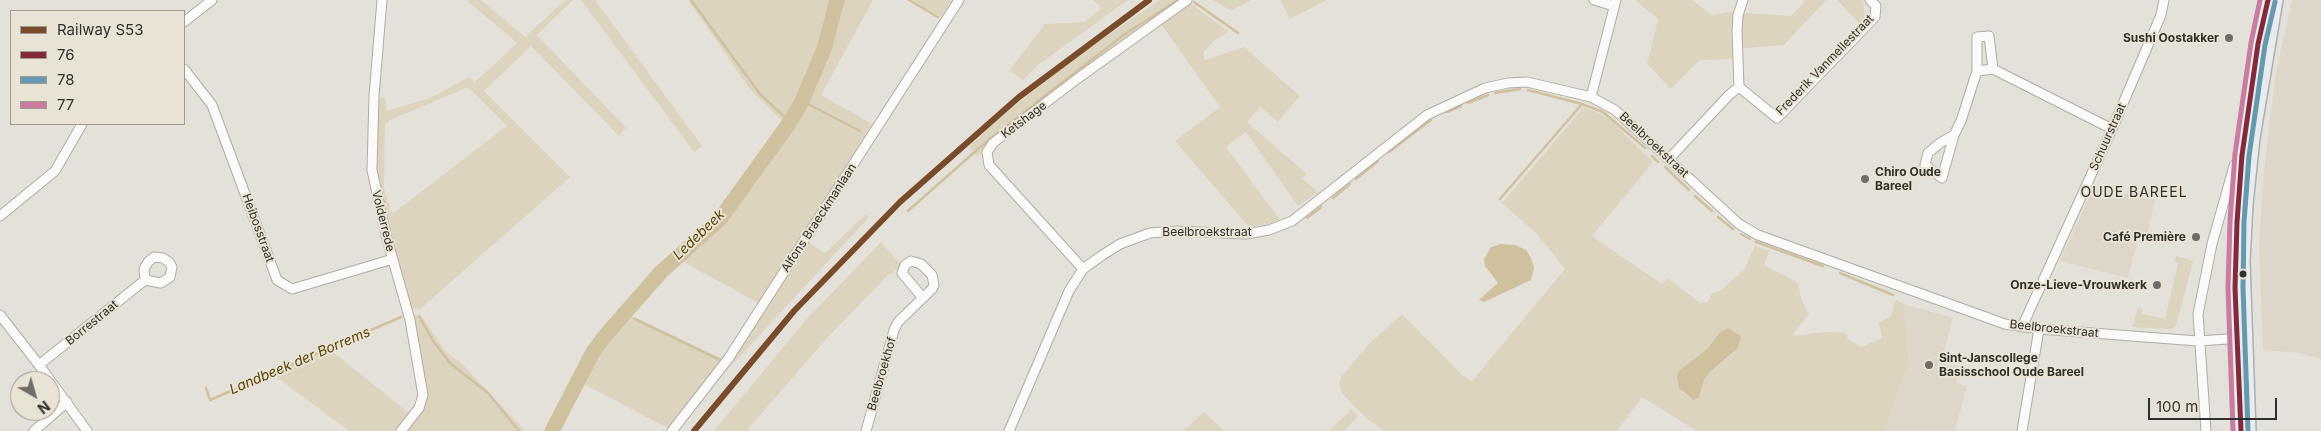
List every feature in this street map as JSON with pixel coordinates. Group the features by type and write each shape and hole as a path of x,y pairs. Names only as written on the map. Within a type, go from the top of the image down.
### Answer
{"main road":[{"path":"2250,431 2241,338 2236,250 2242,154 2258,44 2268,0"},
{"path":"2241,431 2241,338 2248,184 2264,70 2277,0"}],"street":[{"path":"185,21 212,0"},
{"name":"Volderrede","path":"382,0 374,96 372,170 410,320 423,395 419,408 400,431"},
{"name":"Alfons Braeckmanlaan","path":"672,431 728,359 959,0"},
{"name":"Ketshage","path":"1083,269 989,165 987,152 993,143 1077,79 1187,0"},
{"path":"1591,97 1615,3 1594,0"},
{"path":"1669,158 1729,95 1739,87 1737,30 1738,15 1743,0"},
{"name":"Frederik Vanmellestraat","path":"1739,87 1777,118 1875,16 1876,6 1870,0"},
{"name":"Schuurstraat","path":"2022,327 2112,129 2161,15 2164,0"},
{"path":"1954,135 1961,121 1977,70 1977,37 1990,36 1993,68"},
{"path":"1977,70 1993,68 2112,129"},
{"name":"Heibosstraat","path":"185,70 212,105 277,280 292,288 393,259"},
{"name":"Beelbroekstraat","path":"1009,431 1057,316 1069,291 1083,269 1120,244 1150,233 1176,231 1246,234 1268,230 1292,221 1427,115 1485,88 1508,83 1527,82 1591,97 1615,110 1739,224 1758,235 1953,306 2005,324 2039,329 2198,341 2241,338"},
{"path":"0,216 55,171 81,125"},
{"path":"2206,431 2198,341 2198,314 2208,260 2234,166 2242,154"},
{"name":"Borrestraat","path":"39,365 145,280"},
{"name":"Beelbroekhof","path":"866,431 894,330 898,322 922,298"},
{"path":"0,315 87,431"},
{"path":"2022,431 2039,329"},
{"path":"34,431 67,402"}],"shaded area":[{"path":"466,0 481,0 525,37 565,0 573,0 537,35 626,128 619,136 531,46 484,91 570,177 419,310 410,307 376,188 377,98 385,97 386,111 430,98 469,77 475,82 517,43","holes":["466,88 471,90 507,126 392,214 384,189 385,124 390,120"]},
{"path":"581,0 595,0 702,146 694,152"},
{"path":"688,0 832,0 820,48 783,122 750,89"},
{"path":"841,0 873,0 821,95 872,124 760,304 680,260 722,221 807,105 813,84 827,50"},
{"path":"912,0 952,0 941,17"},
{"path":"1093,0 1128,0 1038,65 1023,80 1009,71 1045,24 1085,22 1102,8"},
{"path":"1160,0 1183,0 984,152 977,156 969,147 1003,115 1072,60"},
{"path":"1213,0 1252,0 1231,11"},
{"path":"1280,0 1327,0 1290,19"},
{"path":"1635,0 1692,0 1712,15 1731,12 1791,16 1806,0 1826,0 1784,45 1734,49 1734,59 1699,60 1671,89 1647,64 1658,19"},
{"path":"1837,0 1863,0 1865,20 1860,24"},
{"path":"2292,0 2321,0 2321,359 2300,353 2263,350 2259,243 2264,171 2275,77"},
{"path":"1190,3 1229,32 1216,39 1205,50 1203,54 1205,60 1244,47 1300,96 1278,122 1260,107 1247,122 1307,174 1302,178 1318,192 1298,206 1246,132 1226,147 1280,220 1249,227 1175,141 1220,107 1161,24"},
{"path":"1584,107 1607,117 1653,162 1592,236 1662,284 1668,278 1700,303 1708,302 1712,293 1720,291 1744,270 1755,246 1769,251 1764,265 1798,283 1801,298 1809,314 1792,336 1824,332 1845,333 1849,340 1861,347 1882,338 1879,323 1890,317 1896,300 1904,304 1909,363 1884,431 1697,431 1642,397 1617,431 1384,431 1365,417 1342,393 1339,384 1341,377 1368,345 1402,314 1463,376 1472,381 1565,269 1537,234 1502,203","holes":["1720,332 1735,352 1710,372 1704,380 1699,398 1693,400 1682,392 1679,371 1709,347"]},
{"path":"2094,187 2155,200 2148,232 2140,231 2128,278 2060,261"},
{"path":"866,214 869,217 734,363 732,361 809,243 825,253"},
{"path":"881,242 901,265 890,273 829,336 748,429 749,431 714,431 804,322"},
{"path":"1500,244 1515,245 1526,250 1534,268 1531,280 1484,302 1479,300 1498,283 1485,266 1484,259 1491,247"},
{"path":"2176,256 2193,261 2176,326 2170,329 2132,327 2138,308 2143,310 2142,314 2165,319 2178,263 2174,262"},
{"name":"Sint-Janscollege Basisschool Oude Bareel","path":"1904,304 1953,318 1941,363 1960,368 1956,383 1967,386 1955,431 1884,431 1909,363"},
{"path":"420,314 445,351 462,364 525,431 407,431 427,402 413,317"},
{"path":"629,315 723,359 668,428 580,382 606,338"},
{"path":"1728,328 1741,338 1737,349 1710,372 1704,380 1699,398 1693,400 1679,388 1677,376 1679,371 1709,347 1720,332"},
{"path":"328,348 409,413 394,431 349,431 270,372"},
{"path":"1351,409 1358,416 1344,431 1330,431"},
{"path":"1204,412 1224,431 1183,431"}],"waterway":[{"path":"691,0 760,94 790,122"},
{"name":"Ledebeek","path":"552,431 593,352 604,337 661,272 720,219 790,122 802,101 824,49 837,0"},
{"path":"909,0 938,17"},
{"path":"908,211 979,148 1047,94 1125,34 1178,0"},
{"path":"1194,2 1238,33"},
{"path":"1495,93 1520,89"},
{"path":"1528,90 1582,104"},
{"path":"1468,103 1488,95"},
{"path":"802,101 860,131"},
{"path":"1500,199 1582,104 1603,112 1645,148"},
{"path":"1447,112 1461,106"},
{"path":"1389,152 1431,120"},
{"path":"1652,156 1658,162"},
{"path":"1356,179 1378,161"},
{"path":"1665,167 1689,190"},
{"path":"1333,198 1350,184"},
{"path":"1695,196 1712,211"},
{"path":"1307,218 1321,207"},
{"path":"1718,217 1733,229"},
{"path":"1741,234 1750,239"},
{"path":"1756,242 1823,266"},
{"path":"1840,273 1893,295"},
{"name":"Landbeek der Borrems","path":"419,316 433,341 451,364 488,393 519,431"},
{"name":"Landbeek der Borrems","path":"206,388 210,400 401,317"},
{"path":"635,319 720,360"}],"rail line":[{"name":"S53","path":"694,431 794,311 900,202 1019,97 1149,0"}],"transit line":[{"name":"77","path":"2233,431 2228,288 2230,221 2235,154 2251,43 2260,0"},
{"name":"76","path":"2241,431 2235,288 2237,222 2242,155 2258,44 2268,0"},
{"name":"78","path":"2248,431 2243,288 2244,222 2249,156 2265,45 2275,2"}],"place":[{"name":"Sushi Oostakker","path":"2229,38"},
{"name":"Chiro Oude Bareel","path":"1865,179"},
{"name":"Café Première","path":"2196,237"},
{"name":"Onze-Lieve-Vrouwkerk","path":"2157,285"},
{"name":"Sint-Janscollege Basisschool Oude Bareel","path":"1929,365"}],"district":[{"name":"OUDE BAREEL","path":"2134,193"}]}
